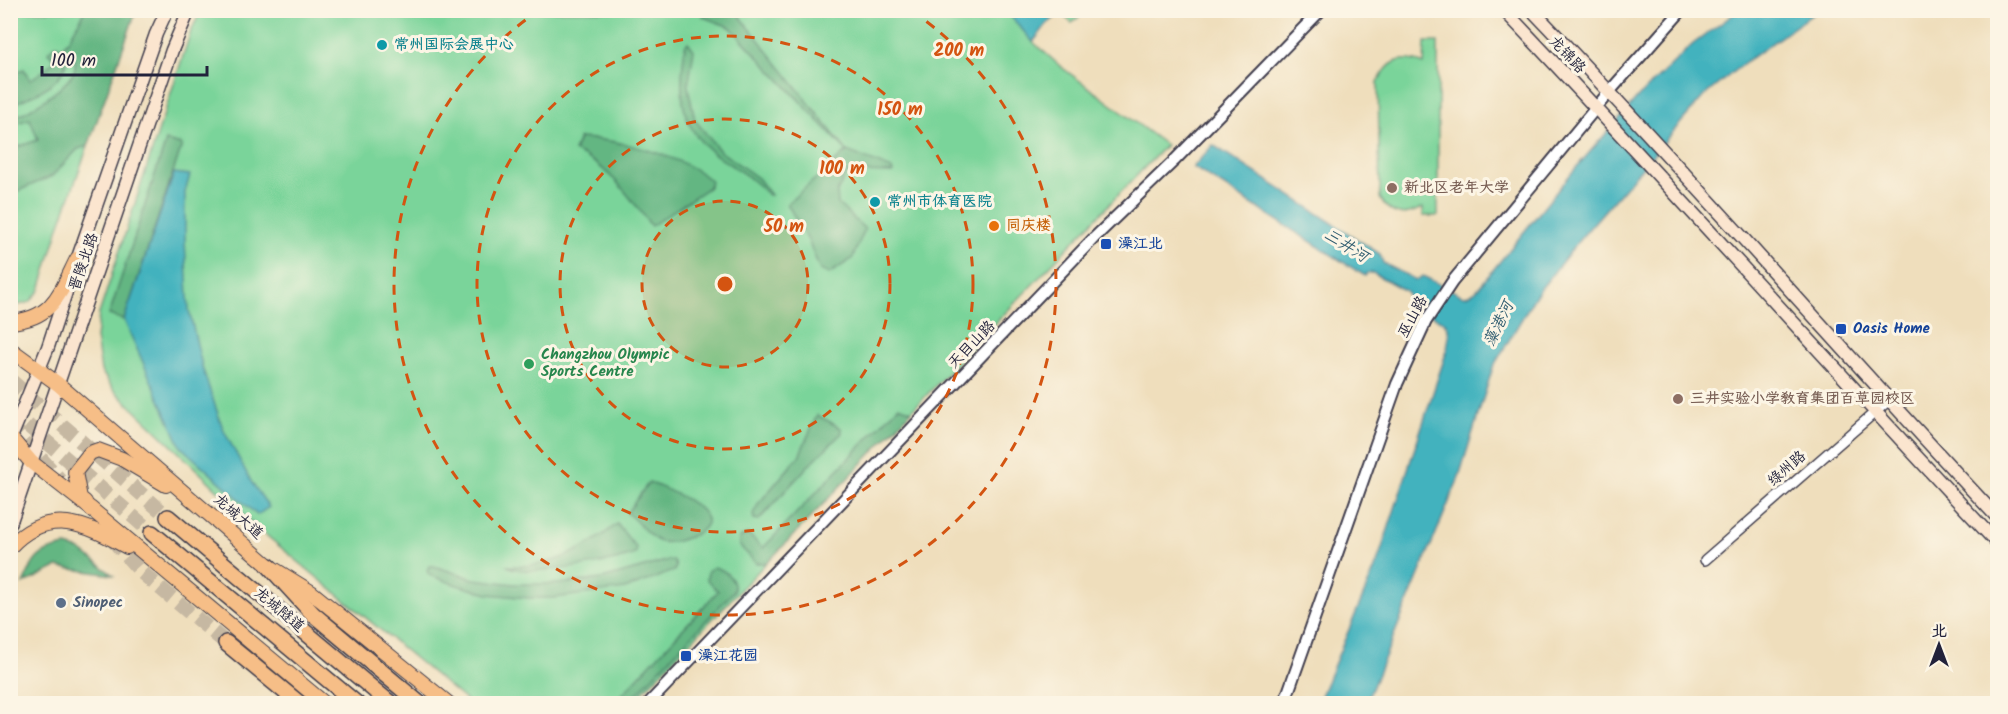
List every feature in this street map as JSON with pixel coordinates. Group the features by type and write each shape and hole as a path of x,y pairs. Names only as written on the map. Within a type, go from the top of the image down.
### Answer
{"highway":[{"name":"龙城隧道","path":"168,517 391,704"},
{"name":"龙城隧道","path":"152,533 357,704"},
{"path":"269,566 313,614 420,704"},
{"path":"226,642 300,704"}],"main road":[{"name":"晋陵北路","path":"11,438 48,347 156,34 167,10"},
{"name":"晋陵北路","path":"10,524 169,60 189,10"},
{"name":"龙锦路","path":"1504,10 1597,107 1875,413 1998,544"},
{"path":"1532,10 1621,105 1888,401 1998,518"},
{"path":"10,322 35,318 55,302 77,260"},
{"name":"龙城大道","path":"10,349 58,384 269,566 311,592 449,704"},
{"path":"11,438 31,462 90,508 325,704"},
{"path":"90,508 80,498 75,472 90,453 98,450 122,459 196,503"},
{"path":"10,547 20,537 42,524 69,522 96,529 157,564"}],"street":[{"name":"天目山路","path":"648,704 1094,238 1174,161 1321,10"},
{"name":"巫山路","path":"1284,704 1397,384 1426,321 1452,282 1609,92 1682,10"},
{"name":"绿州路","path":"1705,560 1888,401"}],"green space":[{"path":"11,11 136,11 59,227 40,290 30,302 19,305 11,304"},
{"path":"85,11 136,11 88,146 78,149 52,176 11,194 11,149 38,140 30,119 11,125 11,118 37,105 66,83 75,68 75,59 66,60 60,76 45,88 11,105 11,74 24,69 30,80 43,71 55,60 48,52 56,45 61,48 68,41"},
{"name":"Changzhou Olympic Sports Centre","path":"201,11 1086,11 1072,23 1060,13 1046,25 1033,42 1060,66 1166,145 632,703 469,703 255,526 114,390 101,371 96,338 99,314 191,31"},
{"path":"704,11 736,11 847,151 730,27 703,17"},
{"path":"688,42 694,50 688,87 695,120 720,151 758,178 771,195 706,147 688,122 682,94 682,79 685,46"},
{"path":"1425,42 1438,42 1438,216 1423,216 1423,208 1410,213 1398,214 1384,205 1380,198 1378,83 1386,69 1396,62 1409,60 1424,64"},
{"path":"579,138 612,141 667,156 699,172 711,181 709,187 651,226 608,173 574,151"},
{"path":"166,141 182,145 124,320 109,315"},
{"path":"847,151 892,169 893,173 847,173 837,192 838,204 865,229 852,259 829,274 820,270 808,240 787,204"},
{"path":"899,406 912,411 767,563 756,563 739,545 739,538 748,534 763,548"},
{"path":"817,415 841,428 842,433 759,520 754,519 753,514 759,503 799,456"},
{"path":"649,482 698,507 707,519 703,529 688,538 671,542 658,541 650,535 627,513"},
{"path":"617,524 637,549 635,554 590,565 550,570 517,569 507,566 538,564 566,556 592,542"},
{"path":"66,546 80,550 113,575 57,567 23,584 30,568 38,558 56,548"},
{"path":"669,560 674,561 676,567 674,571 625,589 553,598 488,594 429,575 427,570 429,566 434,566 474,579 514,584 559,584 602,579"},
{"path":"714,567 729,576 734,583 734,591 628,703 614,703 718,591 707,580 708,571"}],"water":[{"path":"1006,11 1058,11 1060,13 1046,25 1033,42"},
{"path":"1738,11 1817,11 1744,63 1704,96 1580,239 1536,295 1493,367 1458,480 1366,703 1318,703 1377,563 1447,350 1449,335 1447,324 1410,302 1406,291 1373,273 1367,273 1365,276 1193,167 1213,145 1380,254 1383,263 1416,280 1423,276 1463,296 1469,295 1476,291 1574,170 1639,96 1693,44"},
{"path":"174,173 190,175 185,192 188,297 203,370 223,429 252,483 269,507 257,515 181,447 124,320"}],"tunnel":[{"path":"10,380 168,517"},
{"path":"10,410 152,533"},
{"path":"10,424 60,480"},
{"path":"112,539 141,572 226,643"}],"place":[{"name":"常州国际会展中心","path":"382,45"},
{"name":"新北区老年大学","path":"1392,188"},
{"name":"常州市体育医院","path":"875,202"},
{"name":"同庆楼","path":"994,226"},
{"name":"澡江北","path":"1106,244"},
{"name":"Oasis Home","path":"1841,329"},
{"name":"Changzhou Olympic Sports Centre","path":"529,364"},
{"name":"三井实验小学教育集团百草园校区","path":"1678,399"},
{"name":"Sinopec","path":"61,603"},
{"name":"澡江花园","path":"686,656"}],"water label":[{"name":"三井河","path":"1346,246"},
{"name":"藻港河","path":"1499,324"}]}
